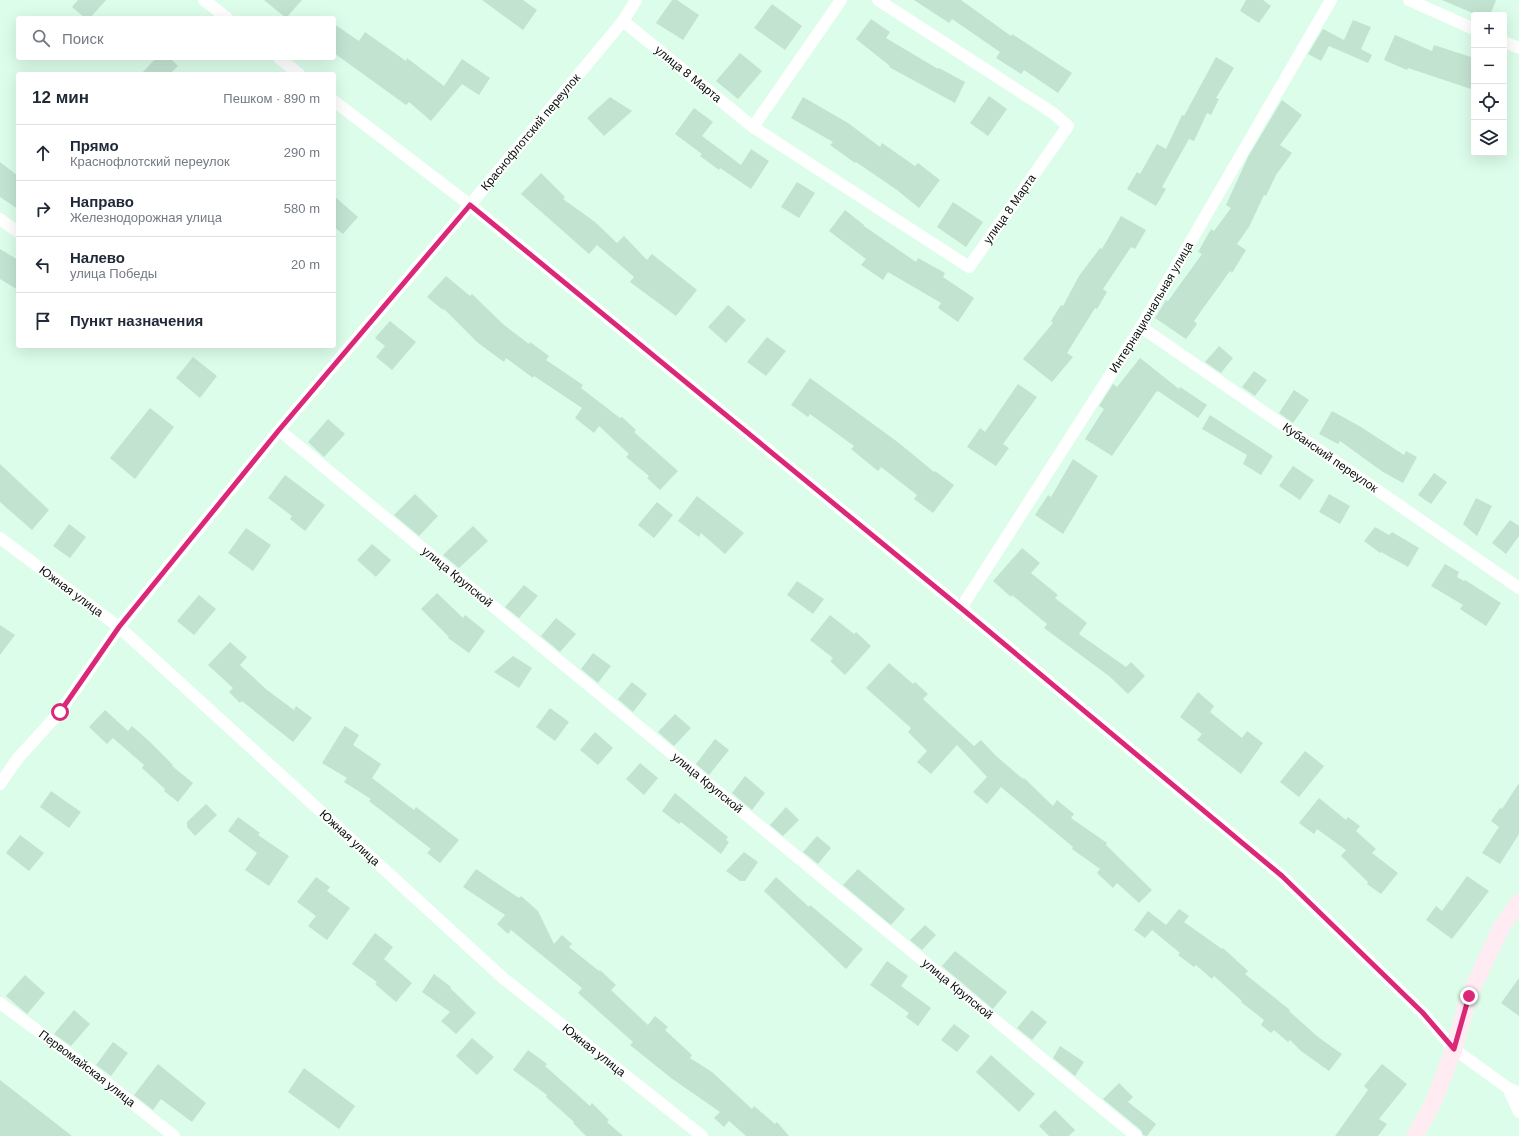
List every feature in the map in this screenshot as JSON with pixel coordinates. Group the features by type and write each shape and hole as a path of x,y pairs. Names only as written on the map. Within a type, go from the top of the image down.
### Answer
{"street":[{"path":"204,0 224,16"},
{"name":"Краснофлотский переулок","path":"0,784 18,758 60,712 119,627 279,430 470,205 623,21 636,0"},
{"path":"753,127 841,0"},
{"name":"улица 8 Марта","path":"623,21 753,127 969,268 1068,126 1053,113 878,0"},
{"name":"Интернациональная улица","path":"961,608 1141,327 1331,0"},
{"path":"1409,0 1471,29"},
{"path":"1507,43 1519,48"},
{"path":"282,60 297,72"},
{"path":"336,103 470,205 961,608 1282,876 1423,1013 1454,1049 1514,1091 1519,1112"},
{"path":"0,219 16,231"},
{"name":"Кубанский переулок","path":"1141,327 1519,588"},
{"name":"улица Крупской","path":"279,430 1136,1136"},
{"name":"Южная улица","path":"0,538 119,627 503,978 702,1136"},
{"path":"1415,1136 1434,1101 1454,1049 1469,996 1501,928 1519,902"},
{"name":"Первомайская улица","path":"0,1003 88,1068 174,1136"}],"building":[{"path":"78,0 106,0 92,16 83,16 72,7"},
{"path":"264,0 302,0 288,16 284,16"},
{"path":"482,0 523,0 537,10 523,30"},
{"path":"672,0 677,0 699,15 683,40 656,23"},
{"path":"914,0 961,0 1011,36 1012,34 1072,73 1058,93 1024,70 1021,74 996,58 1000,52 952,19 949,23"},
{"path":"1246,0 1263,0 1271,6 1259,23 1240,11"},
{"path":"1442,0 1496,0 1491,12 1471,12"},
{"path":"772,4 802,26 785,50 754,28"},
{"path":"871,19 890,32 886,38 938,69 939,68 965,82 955,103 889,67 890,66 856,39"},
{"path":"1353,20 1371,27 1361,49 1372,55 1368,63 1329,46 1321,61 1308,54 1323,29 1344,40"},
{"path":"336,25 359,41 365,32 406,61 407,58 444,86 462,59 490,78 479,95 462,84 431,121 409,102 406,105 336,54"},
{"path":"1395,35 1432,51 1434,45 1471,57 1471,89 1408,68 1407,70 1384,60"},
{"path":"740,53 762,71 738,99 716,81"},
{"path":"1216,57 1234,68 1216,98 1219,99 1211,115 1207,113 1194,141 1189,139 1162,187 1166,189 1156,206 1127,189 1137,172 1140,174 1157,144 1166,149 1182,115 1184,116"},
{"path":"154,60 172,60 178,66 172,72 143,72"},
{"path":"989,96 1007,109 988,136 970,123"},
{"path":"610,97 632,111 604,136 587,118"},
{"path":"803,97 848,123 880,147 882,143 915,166 918,163 940,180 919,208 897,190 830,145 833,142 791,118"},
{"path":"1282,100 1302,115 1280,145 1292,153 1276,175 1266,196 1264,195 1249,227 1237,244 1246,250 1232,273 1230,271 1194,321 1197,324 1186,339 1155,318 1166,300 1168,301 1202,254 1198,252 1211,229 1214,231 1231,208 1226,205 1248,157"},
{"path":"694,108 713,122 702,136 741,165 751,149 769,161 751,189 720,168 719,170 700,156 702,154 675,134"},
{"path":"0,162 16,174 16,208 0,197"},
{"path":"541,173 565,197 563,199 595,222 617,243 624,236 647,260 652,254 697,290 676,316 630,282 634,277 597,245 589,254 521,194"},
{"path":"797,182 815,193 799,218 781,207"},
{"path":"336,198 358,217 343,234 336,229"},
{"path":"953,202 983,222 966,247 937,227"},
{"path":"845,210 864,226 916,262 918,258 945,273 943,277 974,298 958,322 938,308 941,303 888,272 883,280 861,265 866,259 829,231"},
{"path":"1121,216 1146,230 1135,249 1131,247 1103,289 1107,292 1097,309 1095,308 1067,353 1073,357 1052,382 1023,359 1053,323 1051,321 1061,305 1063,306 1079,276 1100,248 1102,249"},
{"path":"0,249 16,259 16,289 0,279"},
{"path":"446,276 470,296 472,294 504,325 529,344 530,342 549,356 546,360 583,385 581,388 620,418 622,417 636,430 634,432 678,471 660,490 647,478 649,476 626,457 629,454 599,426 594,433 575,418 582,408 534,376 533,378 506,358 504,362 478,343 444,309 443,310 427,297"},
{"path":"728,305 746,320 726,343 708,327"},
{"path":"390,321 416,342 392,370 376,357 385,346 375,338"},
{"path":"767,337 786,351 766,376 747,362"},
{"path":"1219,346 1233,358 1221,373 1205,362"},
{"path":"193,357 217,376 200,398 176,378"},
{"path":"1140,358 1179,389 1180,387 1207,405 1198,418 1158,391 1156,392 1112,456 1085,439 1104,409 1099,406 1113,384 1117,387"},
{"path":"1254,371 1267,380 1255,396 1242,387"},
{"path":"810,378 899,443 934,472 935,471 954,485 933,513 914,499 917,495 881,467 878,471 851,449 854,446 810,414 808,417 791,405"},
{"path":"1018,384 1037,397 1003,444 1009,448 996,466 967,447 980,428 985,432"},
{"path":"1294,390 1309,400 1293,423 1279,413"},
{"path":"150,408 174,427 135,479 110,458"},
{"path":"1332,411 1361,427 1404,455 1406,451 1417,457 1403,483 1383,472 1340,441 1338,444 1319,434"},
{"path":"1210,415 1273,456 1261,475 1243,464 1247,455 1202,429"},
{"path":"328,419 345,434 324,457 308,442"},
{"path":"1073,459 1098,476 1063,534 1035,515 1048,495 1051,497"},
{"path":"0,464 49,510 32,530 0,502"},
{"path":"1293,466 1314,480 1300,500 1279,486"},
{"path":"1434,473 1447,482 1431,504 1418,495"},
{"path":"285,475 325,505 305,531 290,519 292,516 268,498"},
{"path":"415,494 438,516 419,536 394,515"},
{"path":"1329,494 1350,506 1340,524 1319,512"},
{"path":"697,496 744,533 725,554 701,533 699,537 678,521"},
{"path":"1476,498 1492,506 1477,536 1463,524"},
{"path":"657,502 673,515 654,538 638,525"},
{"path":"1510,520 1519,526 1519,536 1506,554 1492,543"},
{"path":"69,524 86,537 70,558 53,546"},
{"path":"473,526 488,541 459,568 443,555"},
{"path":"1375,527 1389,535 1392,532 1419,548 1408,567 1381,552 1380,553 1364,541"},
{"path":"246,528 271,545 253,571 228,553"},
{"path":"372,544 391,560 376,577 357,560"},
{"path":"1022,548 1040,563 1031,573 1058,595 1055,598 1087,623 1079,634 1126,667 1131,662 1145,676 1128,694 1109,676 1044,628 1047,624 1012,595 1011,597 993,581"},
{"path":"1445,564 1459,572 1457,577 1464,581 1465,580 1501,603 1486,626 1460,609 1463,605 1431,586"},
{"path":"797,581 824,599 813,614 787,595"},
{"path":"524,585 538,596 519,618 505,607"},
{"path":"437,593 463,618 465,615 485,631 469,653 448,638 449,637 421,609"},
{"path":"199,595 216,609 194,635 177,621"},
{"path":"830,615 854,634 856,632 871,646 845,675 830,661 833,658 810,640"},
{"path":"556,618 576,634 560,652 541,636"},
{"path":"0,625 15,635 0,655"},
{"path":"230,642 247,657 240,665 267,690 294,710 296,706 312,718 293,742 242,701 240,703 229,692 233,688 208,665"},
{"path":"593,653 611,666 598,683 581,669"},
{"path":"513,656 532,668 519,688 494,672"},
{"path":"889,663 913,684 915,682 928,694 923,699 974,746 981,740 996,756 1023,779 1024,778 1053,806 1057,800 1074,814 1071,818 1107,843 1106,845 1152,890 1139,903 1117,883 1113,888 1097,873 1100,869 1072,849 1073,847 1001,787 987,804 973,792 987,777 957,745 931,774 917,762 927,751 908,732 911,728 866,688"},
{"path":"632,682 647,694 633,712 618,699"},
{"path":"1198,692 1214,706 1210,712 1242,738 1247,731 1263,743 1241,774 1197,740 1202,734 1180,717"},
{"path":"550,708 569,722 555,741 536,727"},
{"path":"105,710 128,731 132,726 173,765 172,766 193,783 178,802 164,791 165,789 142,768 144,765 113,738 107,744 89,727"},
{"path":"675,714 691,728 674,746 658,732"},
{"path":"345,726 359,735 353,745 381,764 372,778 414,810 416,807 459,840 440,863 427,853 431,849 369,801 371,799 344,782 347,778 322,763"},
{"path":"595,732 613,748 598,765 580,750"},
{"path":"715,739 729,750 709,775 696,764"},
{"path":"1305,751 1324,766 1299,797 1280,782"},
{"path":"640,763 658,778 644,795 626,779"},
{"path":"745,776 765,793 752,810 732,793"},
{"path":"1519,783 1519,834 1500,864 1482,853 1499,827 1491,821 1500,808 1502,809"},
{"path":"51,791 81,812 69,828 40,807"},
{"path":"675,793 728,837 726,840 729,842 721,854 681,822 679,824 662,811"},
{"path":"1319,798 1346,820 1348,817 1360,826 1356,831 1376,849 1372,853 1398,873 1381,894 1367,884 1368,882 1341,856 1346,850 1317,829 1314,834 1299,823"},
{"path":"206,804 217,815 195,836 187,827 187,822"},
{"path":"786,807 799,820 783,836 770,825"},
{"path":"238,817 260,833 258,835 289,856 269,886 245,870 257,853 228,831"},
{"path":"20,835 44,853 29,871 6,853"},
{"path":"817,836 831,848 818,864 803,852"},
{"path":"744,852 758,862 745,881 740,881 726,871"},
{"path":"476,869 519,898 521,896 538,911 554,944 562,935 572,944 569,947 599,971 600,970 616,985 611,990 648,1025 655,1016 668,1027 665,1030 692,1055 690,1058 712,1072 752,1109 754,1106 775,1124 777,1122 789,1136 746,1136 729,1121 724,1127 714,1118 720,1112 671,1078 630,1045 633,1042 578,993 582,988 511,930 508,934 497,924 505,915 463,887"},
{"path":"858,869 905,909 891,925 843,885"},
{"path":"1467,876 1489,891 1452,939 1426,920 1436,906 1442,911"},
{"path":"316,877 330,887 327,891 350,908 327,940 308,926 316,916 297,902"},
{"path":"776,877 809,907 810,905 863,949 846,969 764,891"},
{"path":"1179,909 1189,916 1184,922 1222,949 1223,948 1248,971 1245,974 1290,1010 1289,1011 1318,1037 1342,1054 1329,1071 1301,1051 1290,1040 1288,1042 1274,1030 1271,1033 1261,1025 1264,1020 1241,1002 1242,1001 1214,976 1212,979 1196,965 1194,967 1178,955 1180,953 1152,930 1145,938 1134,930 1148,911 1166,925"},
{"path":"925,925 936,935 922,950 910,940"},
{"path":"375,933 393,947 384,959 412,983 396,1002 375,984 377,982 352,964"},
{"path":"955,951 1007,992 993,1009 942,966"},
{"path":"887,961 908,976 901,986 931,1008 918,1026 906,1017 909,1013 870,985"},
{"path":"434,974 451,987 450,988 476,1013 456,1034 441,1021 450,1012 422,992"},
{"path":"25,975 45,993 27,1014 6,996"},
{"path":"1519,978 1519,1016 1501,1003"},
{"path":"74,1010 90,1024 71,1046 54,1034"},
{"path":"1032,1010 1047,1022 1032,1040 1017,1028"},
{"path":"954,1024 970,1036 957,1052 941,1040"},
{"path":"472,1038 494,1057 477,1075 456,1056"},
{"path":"113,1042 128,1053 111,1076 96,1065"},
{"path":"1060,1046 1084,1062 1075,1076 1053,1058"},
{"path":"528,1050 547,1064 545,1066 590,1106 592,1103 609,1120 607,1122 623,1136 586,1136 573,1123 574,1122 546,1097 547,1095 513,1070"},
{"path":"991,1055 1035,1094 1019,1112 976,1072"},
{"path":"158,1064 206,1103 192,1122 161,1099 153,1110 134,1095"},
{"path":"1382,1064 1407,1084 1379,1119 1387,1124 1378,1136 1335,1136 1368,1090 1364,1086"},
{"path":"304,1068 355,1106 339,1129 288,1092"},
{"path":"0,1080 72,1136 0,1136"},
{"path":"1119,1083 1133,1097 1128,1102 1156,1124 1147,1136 1143,1135 1141,1130 1103,1099"},
{"path":"1055,1110 1075,1130 1069,1136 1049,1136 1039,1126"}],"route":[{"path":"60,712 119,627 279,430 470,205 961,608 1282,876 1423,1013 1454,1049 1469,996"}]}
